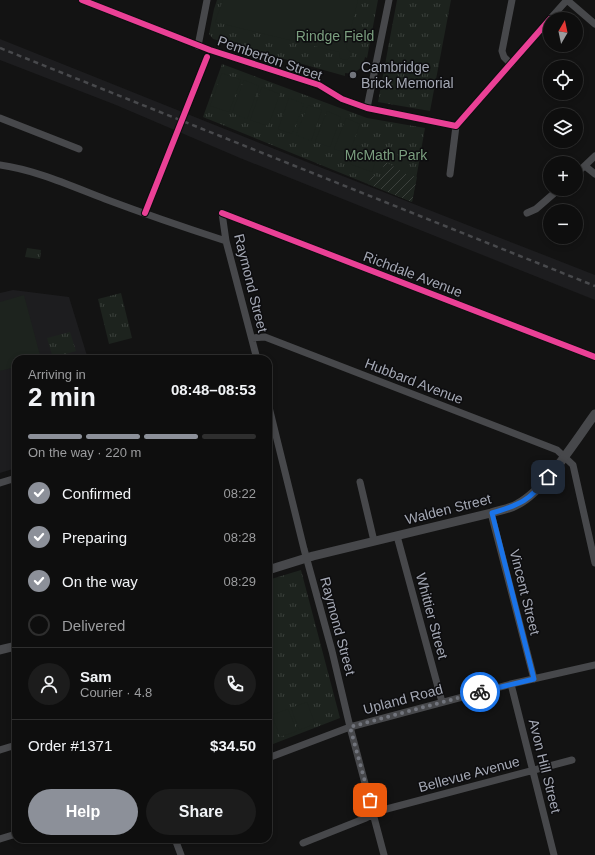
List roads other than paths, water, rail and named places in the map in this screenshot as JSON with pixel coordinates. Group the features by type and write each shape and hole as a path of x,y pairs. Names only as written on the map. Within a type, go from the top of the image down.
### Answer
{"street":[{"name":"Pemberton Street","path":"82,0 198,46 309,81 319,85 342,99 367,108 456,126"},
{"path":"198,46 207,0"},
{"path":"367,108 389,0"},
{"path":"511,64 504,57 502,51 512,0"},
{"path":"556,12 567,0 595,24"},
{"path":"450,174 456,126 543,27"},
{"path":"0,118 80,149"},
{"path":"595,156 585,166 595,174"},
{"path":"0,165 31,172 226,241"},
{"path":"527,213 536,209 551,196"},
{"name":"Raymond Street","path":"222,213 226,241 256,355"},
{"name":"Richdale Avenue","path":"222,213 595,357"},
{"name":"Hubbard Avenue","path":"252,338 265,337 557,450 564,456"},
{"name":"Walden Street","path":"272,569 306,558 492,513 517,505 540,487 595,414"},
{"name":"Raymond Street","path":"272,419 306,558 332,651 350,727 384,855"},
{"path":"564,456 573,465 595,563"},
{"path":"0,483 12,479"},
{"path":"360,482 374,541"},
{"name":"Vincent Street","path":"492,513 534,679"},
{"name":"Whittier Street","path":"397,536 442,702"},
{"path":"0,650 12,649"},
{"name":"Upland Road","path":"272,756 350,727 511,684 595,665"},
{"name":"Avon Hill Street","path":"511,684 554,855"},
{"path":"0,750 12,746"},
{"name":"Bellevue Avenue","path":"303,843 387,809 572,760"},
{"path":"0,839 12,835"},
{"path":"176,843 181,855"}],"railway":[{"path":"0,48 595,286"}],"place":[{"name":"Cambridge Brick Memorial","path":"353,75"}],"park label":[{"name":"Rindge Field","path":"335,36"},
{"name":"McMath Park","path":"386,155"}]}
